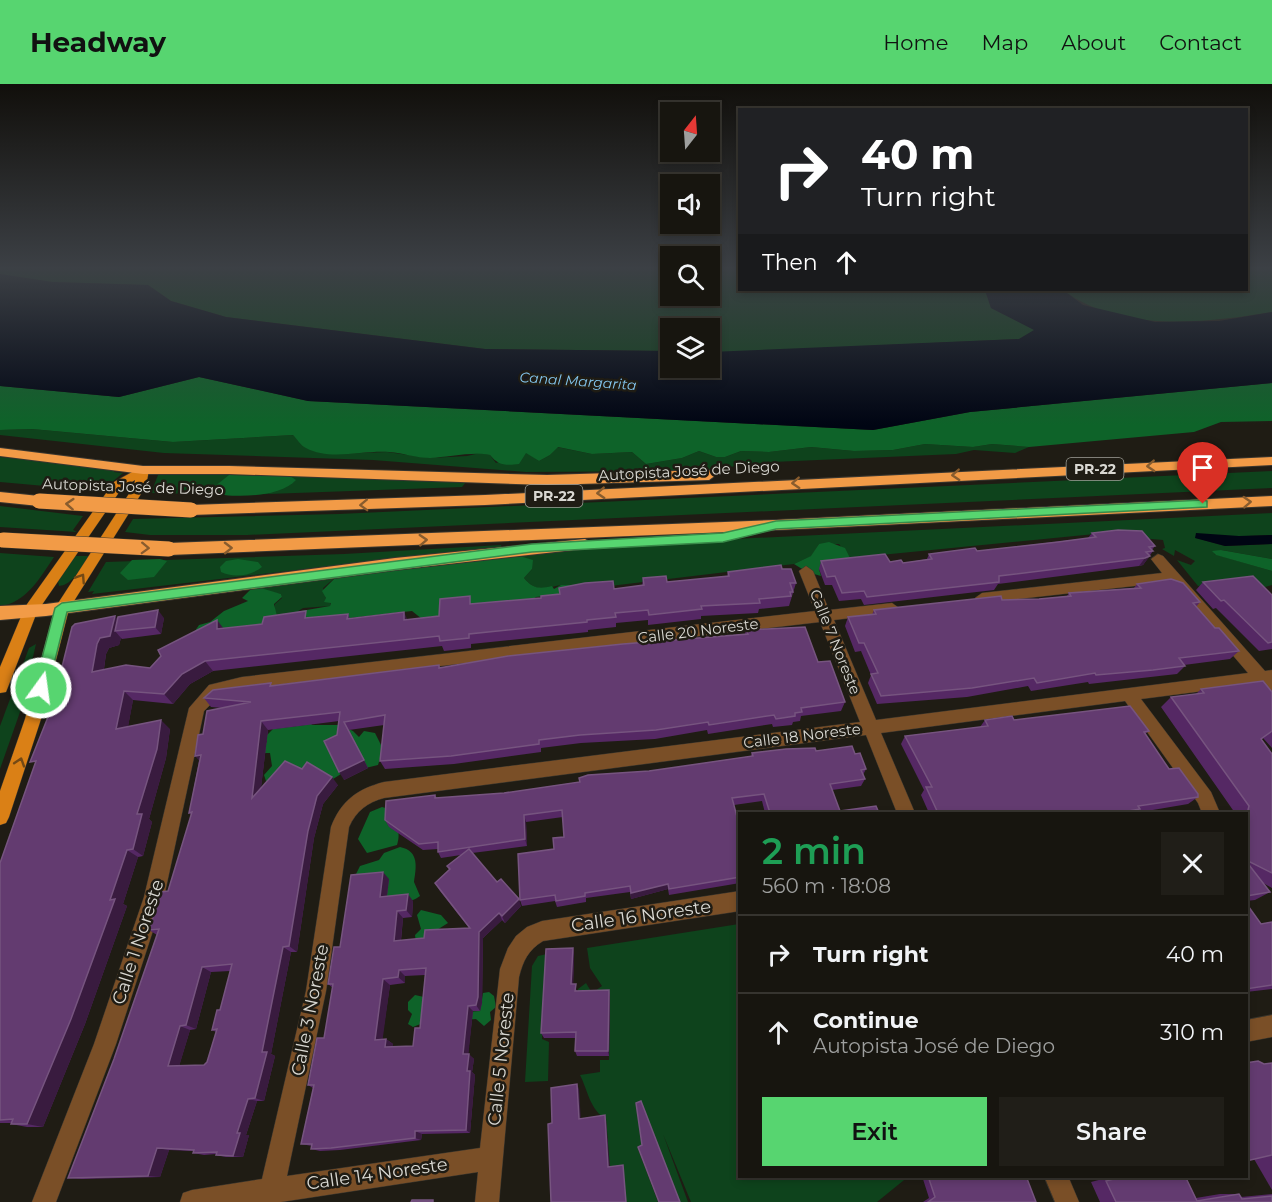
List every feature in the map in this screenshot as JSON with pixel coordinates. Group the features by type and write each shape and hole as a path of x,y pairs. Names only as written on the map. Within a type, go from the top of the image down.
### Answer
{"highway":[{"path":"0,441 142,457 588,479"},
{"path":"0,452 111,464 143,470 229,470 471,480 588,479 820,470 917,477"},
{"name":"Autopista José de Diego","path":"0,496 39,501 191,510 463,501 1272,461"},
{"path":"1,540 169,549 776,525 1272,501"},
{"path":"0,613 62,608 532,548 723,537 776,525"}],"main road":[{"path":"0,817 33,719 62,608 140,486 143,470"},
{"path":"0,687 30,611 118,486 143,470"}],"street":[{"path":"1158,559 1269,681"},
{"name":"Calle 7 Noreste","path":"806,572 906,812"},
{"path":"964,600 1172,577"},
{"name":"Calle 20 Noreste","path":"224,685 906,607"},
{"name":"Calle 18 Noreste","path":"343,817 359,799 384,790 1129,695 1269,681"},
{"name":"Calle 1 Noreste","path":"44,1202 105,1044 154,897 197,708 208,695 224,685"},
{"path":"1129,695 1205,798 1212,812"},
{"name":"Calle 3 Noreste","path":"270,1196 316,991 343,817"},
{"name":"Calle 16 Noreste","path":"542,931 738,901"},
{"name":"Calle 5 Noreste","path":"487,1202 511,966 519,946 532,934 542,931"},
{"path":"1248,1031 1272,1026"},
{"name":"Calle 14 Noreste","path":"192,1202 270,1196 491,1158"},
{"path":"1057,1178 1067,1202"}],"green space":[{"path":"252,320 660,320 660,351 485,349"},
{"path":"720,320 1015,320 1035,330 1019,339 720,352"},
{"path":"1153,320 1203,320 1191,321"},
{"path":"199,377 308,401 873,430 970,412 1272,383 1272,421 1221,422 1194,432 1029,447 992,444 973,447 925,444 893,450 854,451 811,447 769,452 741,451 725,457 716,457 699,451 682,458 646,464 632,452 592,454 558,447 539,461 526,453 519,464 510,465 499,463 490,455 484,454 430,458 389,452 325,454 304,447 293,435 173,442 32,429 0,430 0,386 119,397"},
{"path":"32,429 173,442 293,435 298,440 334,454 387,452 430,458 480,453 490,455 496,463 526,452 539,461 550,455 557,447 592,454 632,452 646,464 682,458 699,451 716,457 725,457 741,451 769,452 811,447 854,451 893,450 925,444 973,447 992,444 1029,447 1015,453 974,450 956,454 772,462 694,471 526,472 373,460 164,453 0,435 0,430"},
{"path":"0,457 115,469 114,472 123,473 101,491 0,482"},
{"path":"1272,471 1272,488 247,535 150,535 125,532 133,519 339,514"},
{"path":"168,473 466,482 462,487 243,495 151,493 158,475"},
{"path":"229,475 290,476 296,480 279,490 256,495 231,496 209,491"},
{"path":"0,506 83,516 73,530 77,532 0,527"},
{"path":"1272,513 1272,535 1196,538 1225,546 1272,544 1272,559 1221,550 1214,554 1272,571 1272,585 1265,587 1237,581 1198,586 1177,560 1191,565 1195,561 1175,550 1174,556 1162,549 1165,548 1163,540 1095,534 850,558 839,544 819,544 812,556 794,564 585,589 565,585 534,587 524,578 532,569 516,555 611,545"},
{"path":"829,542 845,548 850,558 819,569 821,576 807,572 794,564 811,556 819,544"},
{"path":"501,545 502,548 92,594 94,591 88,592 106,562 344,554"},
{"path":"1221,550 1272,559 1272,571 1216,555 1212,551"},
{"path":"0,553 54,557 38,581 25,595 0,606"},
{"path":"516,555 533,560 532,569 524,578 534,586 540,588 552,586 554,589 561,585 581,585 582,592 536,597 530,601 436,621 433,616 422,619 412,611 350,618 299,617 295,612 330,606 331,603 324,602 326,598 322,591 337,576"},
{"path":"75,556 89,556 73,579 59,586 58,581"},
{"path":"238,559 258,562 262,567 242,575 221,572 220,567 226,561"},
{"path":"132,560 167,561 154,577 128,580 120,573"},
{"path":"337,576 323,588 327,602 331,602 330,606 303,608 295,613 274,617 275,604 282,598 281,594 266,591 257,586"},
{"path":"254,586 281,594 282,597 274,604 277,616 265,626 195,631 199,625 210,622 224,611 248,601 242,598"},
{"path":"36,644 20,712 0,769 0,726 29,648"},
{"path":"307,718 312,725 340,725 353,731 359,737 364,731 375,733 383,749 378,765 341,774 333,779 266,781 264,775 272,766 270,753 254,753 267,742 267,735 273,729 305,725"},
{"path":"382,807 389,809 395,822 399,835 397,845 367,853 358,839 370,812"},
{"path":"400,847 414,856 416,866 414,882 420,896 412,900 395,900 378,893 354,878 360,866 379,860 384,853"},
{"path":"421,910 441,915 448,923 416,943 415,935 421,929 417,915"},
{"path":"738,924 738,1178 907,1178 877,1202 691,1202 663,1134 688,1202 679,1202 638,1149 658,1202 626,1202 623,1167 610,1169 606,1119 596,1111 580,1075 600,1072 600,1060 609,1060 610,997 577,997 578,989 586,983 592,993 602,986 590,968 587,948"},
{"path":"547,954 542,1039 549,1042 548,1081 525,1082 532,966 538,956"},
{"path":"489,992 494,996 496,1007 490,1012 491,1020 484,1026 476,1019 423,1023 413,1027 408,1024 412,1014 408,1010 408,1002 415,995 424,997 428,1015 480,1011 483,993"}],"water":[{"name":"Canal Margarita","path":"0,320 252,320 485,349 660,351 660,378 720,378 720,352 1019,339 1034,330 1015,320 1155,322 1272,320 1272,383 970,412 873,430 308,401 199,377 119,397 0,386"},
{"path":"1196,533 1239,536 1272,535 1272,544 1225,546 1195,538"}],"building":[{"path":"1118,530 1142,531 1155,546 1149,547 1153,551 1146,552 1150,556 999,576 999,582 867,597 864,591 842,593 835,576 827,577 821,561 885,554 890,562 901,560 903,563 932,559 929,554 1058,542 1096,537 1092,533"},
{"path":"781,565 782,569 791,569 796,583 790,583 793,592 790,592 791,596 759,599 760,603 701,606 702,609 649,615 648,610 615,613 616,617 587,620 587,622 469,634 469,638 440,641 439,636 205,661 182,674 164,694 124,691 116,729 161,720 157,749 137,814 142,814 133,849 127,850 110,900 115,899 71,1019 27,1124 11,1124 13,1119 0,1120 0,863 36,761 30,762 52,707 72,627 75,624 115,616 110,636 100,638 97,644 92,672 126,665 150,668 161,656 158,650 217,620 217,629 262,624 264,617 306,611 305,618 348,614 347,619 404,612 404,620 439,616 440,599 470,596 470,604 541,598 541,596 560,594 559,588 585,583 613,581 614,589 644,585 643,578 666,576 667,582 729,576 728,572"},
{"path":"1253,576 1272,595 1272,642 1268,643 1203,582"},
{"path":"1171,579 1183,583 1200,602 1193,603 1239,651 1179,658 1185,666 1096,675 1095,673 1037,683 1034,678 972,688 881,696 871,674 878,673 864,643 859,643 848,617 876,614 874,610 1001,596 1002,600 1039,599 1071,596 1069,593 1141,588 1137,584"},
{"path":"158,610 155,627 115,631 118,617"},
{"path":"805,627 818,662 830,661 845,702 801,708 802,712 795,713 795,716 776,719 774,715 709,725 708,722 656,730 580,735 539,740 539,744 451,756 380,761 385,715 344,722 364,760 339,772 324,741 337,735 340,712 261,721 252,798 285,761 302,769 307,762 332,777 317,796 308,831 289,946 283,947 262,1052 267,1052 255,1098 248,1099 237,1133 240,1133 233,1156 216,1155 217,1152 193,1153 194,1150 157,1148 148,1176 68,1178 114,1059 159,929 149,930 161,892 168,891 192,812 189,813 201,755 195,756 198,735 203,734 207,711 251,702 204,698 213,690 271,683 270,686 439,665 439,668 508,656 748,634 746,630","holes":["232,964 220,1010 217,1010 212,1030 217,1029 207,1062 204,1065 168,1066 180,1026 186,1025 202,967"]},
{"path":"1263,681 1272,692 1272,731 1261,739 1272,754 1272,873 1248,861 1249,806 1171,697 1204,693 1201,689"},
{"path":"1130,706 1149,731 1144,732 1169,769 1179,768 1198,797 1138,806 1140,809 1123,812 938,812 926,787 932,787 905,736 988,726 985,720 1012,716 1014,720"},
{"path":"852,746 855,754 860,753 866,769 861,770 865,779 830,784 840,811 876,806 879,812 770,812 764,794 732,798 738,820 738,877 669,889 668,884 631,893 630,886 585,893 585,896 556,901 555,895 520,900 518,854 554,849 553,838 564,837 562,810 524,815 525,839 438,852 438,842 419,844 385,820 386,801 435,795 435,798 504,793 580,782 579,778 588,775 649,771 786,749 815,748 816,751"},
{"path":"469,849 497,882 501,879 519,899 502,916 499,913 479,932 478,997 476,1005 468,1006 463,1054 469,1054 467,1071 470,1071 466,1130 415,1131 415,1138 331,1148 311,1149 312,1144 301,1144 314,1085 308,1085 317,1038 324,1038 333,984 328,984 334,947 340,947 351,875 383,872 380,897 408,894 406,910 397,911 394,941 424,938 425,930 470,928 435,883 450,869 447,866","holes":["426,968 420,1028 415,1028 413,1046 385,1047 386,1039 375,1040 383,979 398,977 399,970"]},
{"path":"1248,864 1270,892 1248,896"},
{"path":"1248,906 1261,924 1272,922 1272,985 1248,989"},
{"path":"573,948 571,984 576,984 575,991 609,990 608,1051 575,1051 576,1032 541,1033 546,949"},
{"path":"1258,1061 1264,1064 1272,1063 1272,1155 1248,1161 1248,1063"},
{"path":"577,1084 579,1119 605,1115 608,1167 623,1165 626,1202 551,1202 548,1124 552,1123 551,1088"},
{"path":"641,1101 680,1202 659,1202 638,1147 642,1145 636,1103"},
{"path":"929,1178 1027,1178 1036,1202 928,1202 935,1197"},
{"path":"1117,1178 1186,1178 1197,1201 1239,1194 1242,1199 1272,1196 1272,1202 1116,1202 1106,1181"},
{"path":"412,1200 433,1200 433,1202 411,1202"}],"route":[{"path":"41,688 62,608 532,548 723,537 776,525 1203,504"}]}
